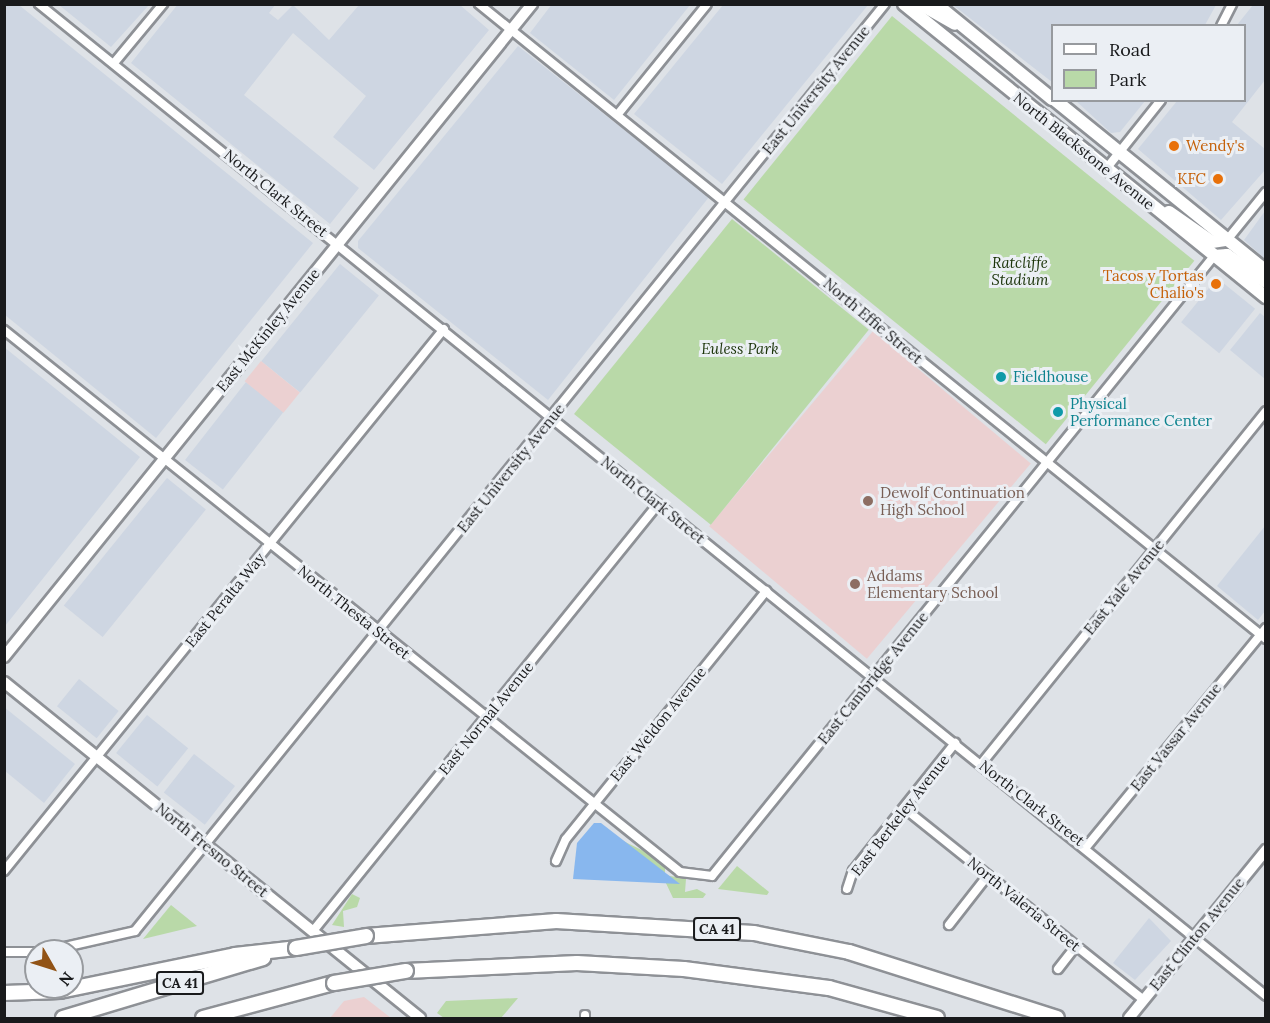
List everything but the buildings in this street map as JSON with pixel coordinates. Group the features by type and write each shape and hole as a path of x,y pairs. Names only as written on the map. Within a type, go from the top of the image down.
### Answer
{"highway":[{"name":"CA 41","path":"63,1018 297,948 366,936 556,921 754,933 849,951 1057,1018"},
{"path":"4,993 60,991 235,954 297,948"},
{"path":"203,1018 334,983 406,971 577,963 684,969 829,988 937,1018"},
{"path":"212,1018 249,1005"}],"main road":[{"name":"East McKinley Avenue","path":"4,657 532,4"},
{"name":"North Blackstone Avenue","path":"904,4 1266,297"},
{"path":"920,4 938,18 962,26"},
{"name":"North Blackstone Avenue","path":"936,4 1051,98"},
{"name":"North Blackstone Avenue","path":"1056,102 1266,271"},
{"path":"1137,194 1212,242 1227,240"},
{"path":"1214,256 1227,255 1266,282"},
{"name":"North Fresno Street","path":"4,682 418,1018"},
{"name":"East Clinton Avenue","path":"1129,1018 1266,850"}],"street":[{"name":"North Clark Street","path":"39,4 338,243 766,591 1087,846 1266,996"},
{"path":"114,63 164,4"},
{"name":"North Effie Street","path":"479,4 727,200 1153,550 1264,634"},
{"path":"618,114 707,4"},
{"name":"East University Avenue","path":"84,943 135,931 885,4"},
{"path":"1222,24 1232,4"},
{"path":"1106,169 1159,102"},
{"path":"1227,240 1266,192"},
{"name":"East Cambridge Avenue","path":"712,876 1214,256"},
{"name":"East Peralta Way","path":"4,871 444,329"},
{"name":"North Thesta Street","path":"4,330 593,805 680,872 712,876"},
{"name":"East Yale Avenue","path":"982,763 1266,411"},
{"name":"East Normal Avenue","path":"313,931 658,504"},
{"name":"East Weldon Avenue","path":"556,861 593,805 766,591"},
{"name":"East Vassar Avenue","path":"1087,846 1264,634"},
{"name":"East Berkeley Avenue","path":"847,888 853,872 956,743"},
{"name":"North Valeria Street","path":"904,808 1144,1000"},
{"path":"949,925 987,875"},
{"path":"1058,969 1076,946"},
{"path":"4,952 24,952"}],"shaded area":[{"path":"178,4 275,5 269,13 278,20 293,5 329,40 359,5 460,5 489,30 374,170 333,137 366,96 293,33 244,95 359,188 330,224 131,63"},
{"path":"552,4 690,5 614,100 530,33"},
{"path":"4,5 19,5 313,243 156,438 5,315"},
{"path":"59,5 149,5 111,47"},
{"path":"723,5 868,5 722,184 634,114"},
{"path":"953,5 1216,5 1206,24 1051,24 1051,81"},
{"path":"1253,5 1265,5 1265,80 1232,122 1265,149 1265,170 1221,220 1138,149 1176,102 1246,102 1246,24 1238,24"},
{"path":"518,46 709,197 548,400 358,248 358,241"},
{"path":"1077,102 1144,102 1120,132 1111,133"},
{"path":"1265,211 1265,259 1244,240"},
{"path":"340,264 379,295 300,393 261,361"},
{"path":"1217,278 1255,309 1219,353 1181,322"},
{"path":"1260,313 1265,317 1265,379 1230,350"},
{"name":"Dewolf Continuation High School","path":"873,331 1031,463 867,659 709,526"},
{"path":"4,347 140,457 5,626 4,626"},
{"path":"261,361 300,392 283,413 245,381"},
{"path":"246,382 284,412 223,490 185,460"},
{"path":"167,478 206,509 103,637 64,605"},
{"path":"1265,526 1265,611 1258,620 1217,586"},
{"path":"79,679 119,711 97,738 57,706"},
{"path":"4,707 75,764 44,803 5,771"},
{"path":"147,715 188,748 157,786 116,753"},
{"path":"194,754 235,786 205,825 164,793"},
{"path":"1149,918 1171,941 1135,980 1113,963"},
{"path":"364,997 391,1018 330,1018 344,1001"}],"green space":[{"name":"Ratcliffe Stadium","path":"892,16 1194,261 1046,444 743,199"},
{"name":"Euless Park","path":"732,219 869,330 711,525 574,414"},
{"path":"621,840 648,853 665,867 665,875 686,879 685,892 697,889 706,894 703,898 673,898 664,879"},
{"path":"737,866 769,892 767,895 718,889"},
{"path":"352,894 360,898 357,907 343,911 344,927 332,925"},
{"path":"171,905 197,926 143,939"},
{"path":"518,998 501,1018 444,1018 437,1013 446,1001"}],"water":[{"path":"594,823 601,823 680,884 573,879 577,843"}],"place":[{"name":"Wendy's","path":"1174,146"},
{"name":"KFC","path":"1218,179"},
{"name":"Tacos y Tortas Chalio's","path":"1216,284"},
{"name":"Fieldhouse","path":"1001,377"},
{"name":"Physical Performance Center","path":"1058,412"},
{"name":"Dewolf Continuation High School","path":"868,501"},
{"name":"Addams Elementary School","path":"855,584"}]}
